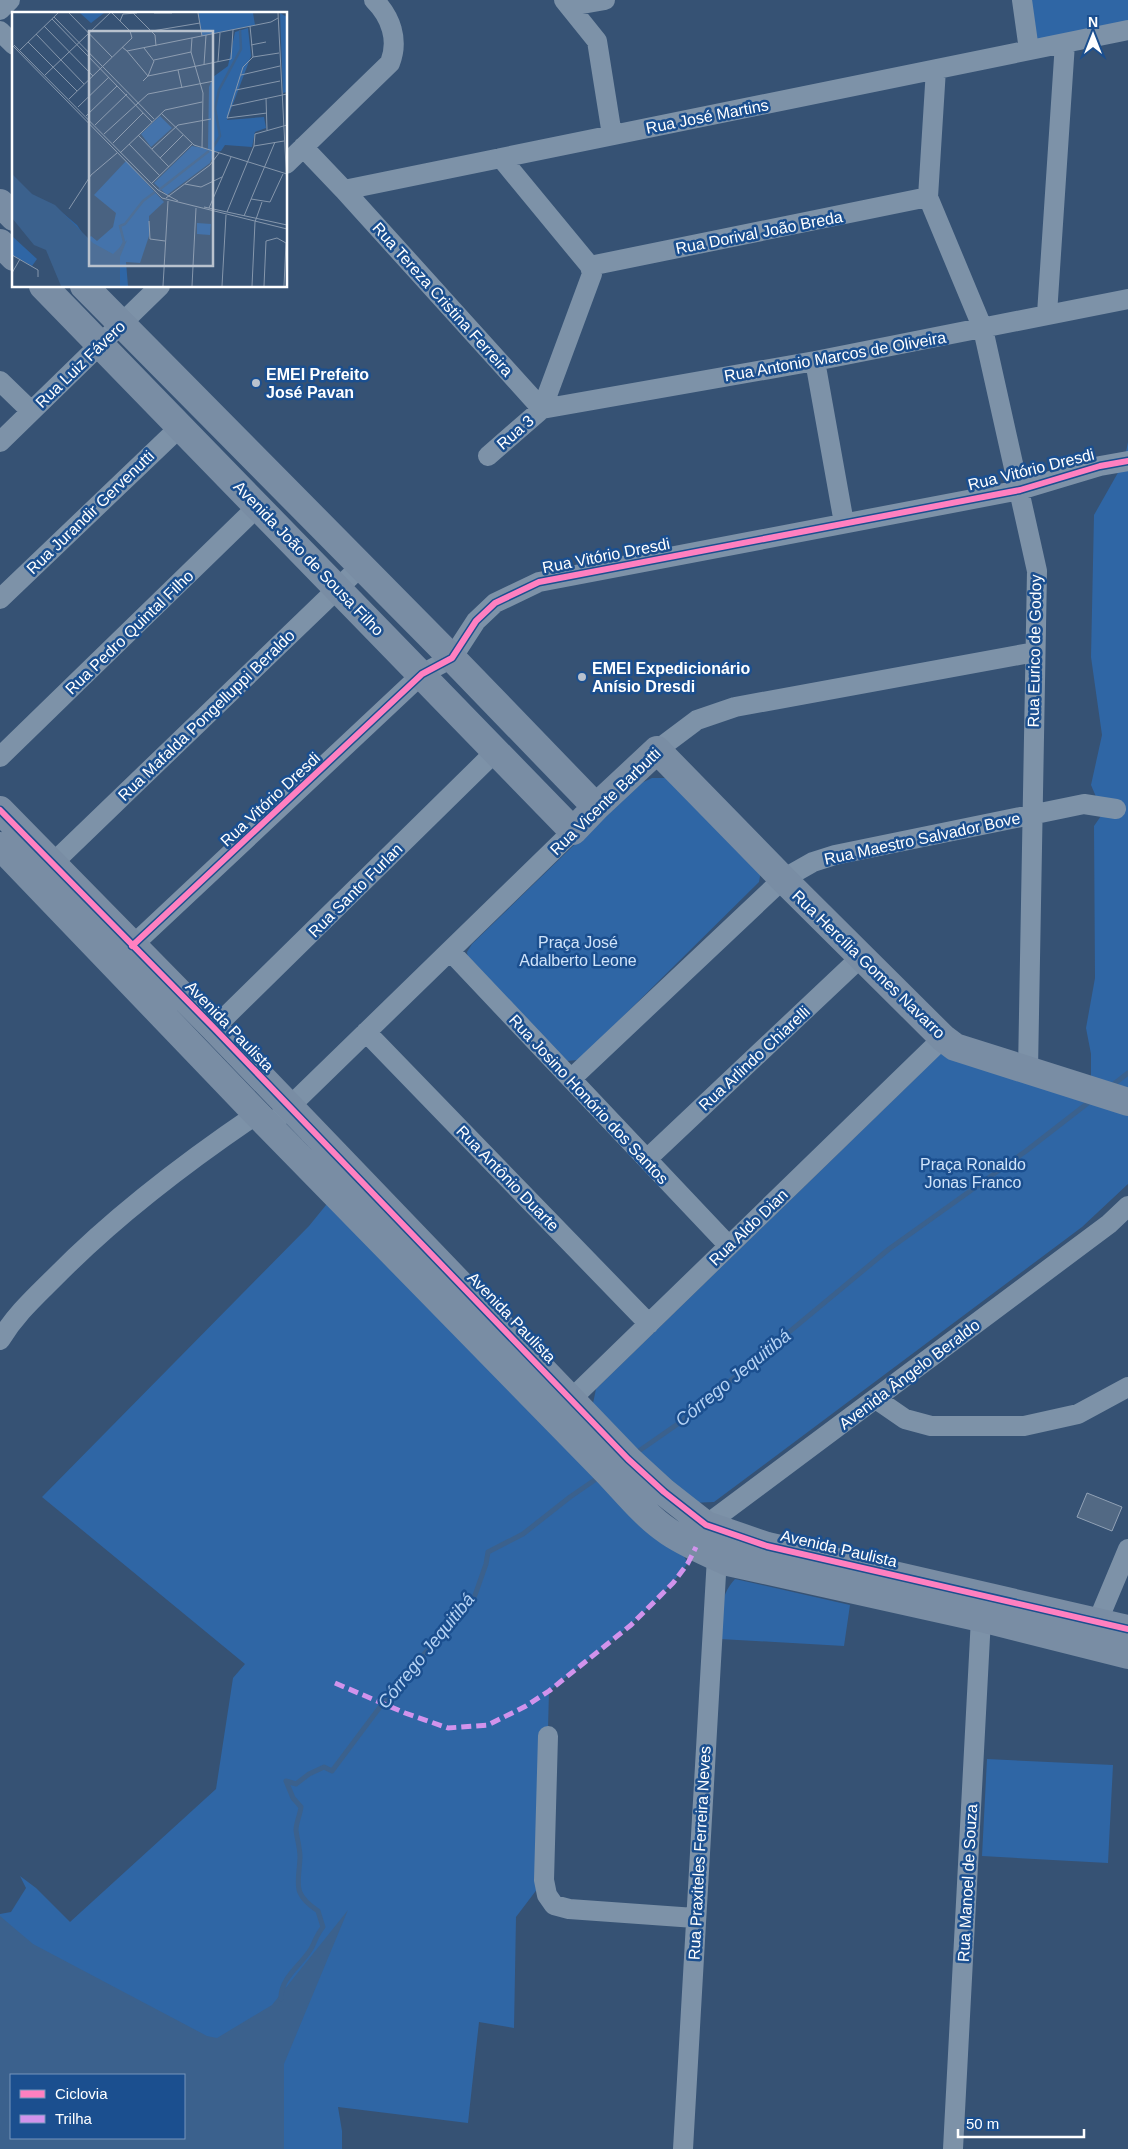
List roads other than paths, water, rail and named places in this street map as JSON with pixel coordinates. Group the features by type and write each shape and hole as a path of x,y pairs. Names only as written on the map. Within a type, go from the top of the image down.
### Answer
{"street":[{"path":"0,10 10,0"},
{"path":"288,162 390,63 393,55 394,40 391,24 374,0"},
{"path":"568,3 605,0"},
{"path":"1022,0 1029,50"},
{"path":"568,3 598,41 612,135"},
{"name":"Rua José Martins","path":"344,190 1128,30"},
{"path":"0,31 12,43"},
{"path":"1047,314 1064,43"},
{"name":"Rua Eurico de Godoy","path":"936,69 928,197 983,329 1037,571 1031,814 1028,1070"},
{"path":"303,147 344,190"},
{"path":"501,158 590,266 592,274 542,409"},
{"name":"Rua Tereza Cristina Ferreira","path":"344,190 542,409"},
{"name":"Rua Dorival João Breda","path":"590,266 928,197"},
{"path":"0,204 12,215"},
{"path":"0,243 12,255"},
{"name":"Avenida João de Sousa Filho","path":"45,288 573,831"},
{"name":"Avenida João de Sousa Filho","path":"86,288 452,658 596,807"},
{"name":"Rua Luiz Fávero","path":"0,442 158,288"},
{"name":"Rua Antonio Marcos de Oliveira","path":"542,409 983,329 1047,314 1128,299"},
{"path":"815,360 844,523"},
{"path":"0,381 31,412"},
{"name":"Rua 3","path":"488,456 542,409"},
{"name":"Rua Jurandir Gervenutti","path":"0,599 180,426"},
{"name":"Rua Vitório Dresdi","path":"132,946 422,674 452,658 476,621 495,603 539,582 1020,490 1100,466 1128,461"},
{"name":"Rua Pedro Quintal Filho","path":"0,757 258,506"},
{"name":"Rua Mafalda Pongelluppi Beraldo","path":"52,864 360,567"},
{"name":"Rua Vicente Barbutti","path":"0,1340 13,1318 92,1239 224,1136 289,1107 596,807 657,750 697,720 735,706 1035,652"},
{"name":"Rua Hercília Gomes Navarro","path":"657,750 861,957 943,1038 955,1047 1128,1102"},
{"name":"Rua Santo Furlan","path":"214,1028 496,751"},
{"name":"Rua Maestro Salvador Bove","path":"571,1079 783,879 813,862 835,855 1084,804 1116,809"},
{"name":"Avenida Paulista","path":"0,810 289,1107 562,1407"},
{"name":"Avenida Paulista","path":"0,846 263,1120 562,1407 628,1459 664,1492 707,1543 735,1563 981,1618 1128,1656"},
{"name":"Rua Josino Honório dos Santos","path":"450,951 729,1246"},
{"name":"Rua Arlindo Chiarelli","path":"646,1159 861,957"},
{"name":"Rua Antônio Duarte","path":"366,1032 649,1324"},
{"name":"Rua Aldo Dian","path":"562,1407 943,1038"},
{"name":"Avenida Ângelo Beraldo","path":"707,1543 876,1399 1109,1224 1128,1206"},
{"path":"876,1399 905,1419 930,1426 1024,1426 1078,1414 1128,1387"},
{"name":"Avenida Paulista","path":"707,1543 767,1546 1128,1629"},
{"name":"Rua Praxiteles Ferreira Neves","path":"683,2149 695,1918 707,1543"},
{"path":"1097,1623 1128,1549"},
{"name":"Rua Manoel de Souza","path":"952,2149 981,1618"},
{"path":"548,1736 544,1880 547,1895 554,1905 569,1909 695,1918"}],"waterway":[{"name":"Córrego Jequitibá","path":"1110,1087 1128,1073"},
{"name":"Córrego Jequitibá","path":"636,1453 682,1421 889,1249 1026,1151 1093,1099"},
{"name":"Córrego Jequitibá","path":"281,1999 284,1983 309,1952 323,1927 318,1911 309,1905 298,1887 300,1854 296,1830 301,1807 293,1798 286,1781 296,1784 309,1774 324,1767 332,1771 395,1687 474,1598 486,1564 488,1552 523,1534 599,1477"}],"place":[{"name":"EMEI Prefeito José Pavan","path":"256,383"},
{"name":"EMEI Expedicionário Anísio Dresdi","path":"582,677"}],"park label":[{"name":"Praça José Adalberto Leone","path":"578,951"},
{"name":"Praça Ronaldo Jonas Franco","path":"973,1173"}]}
